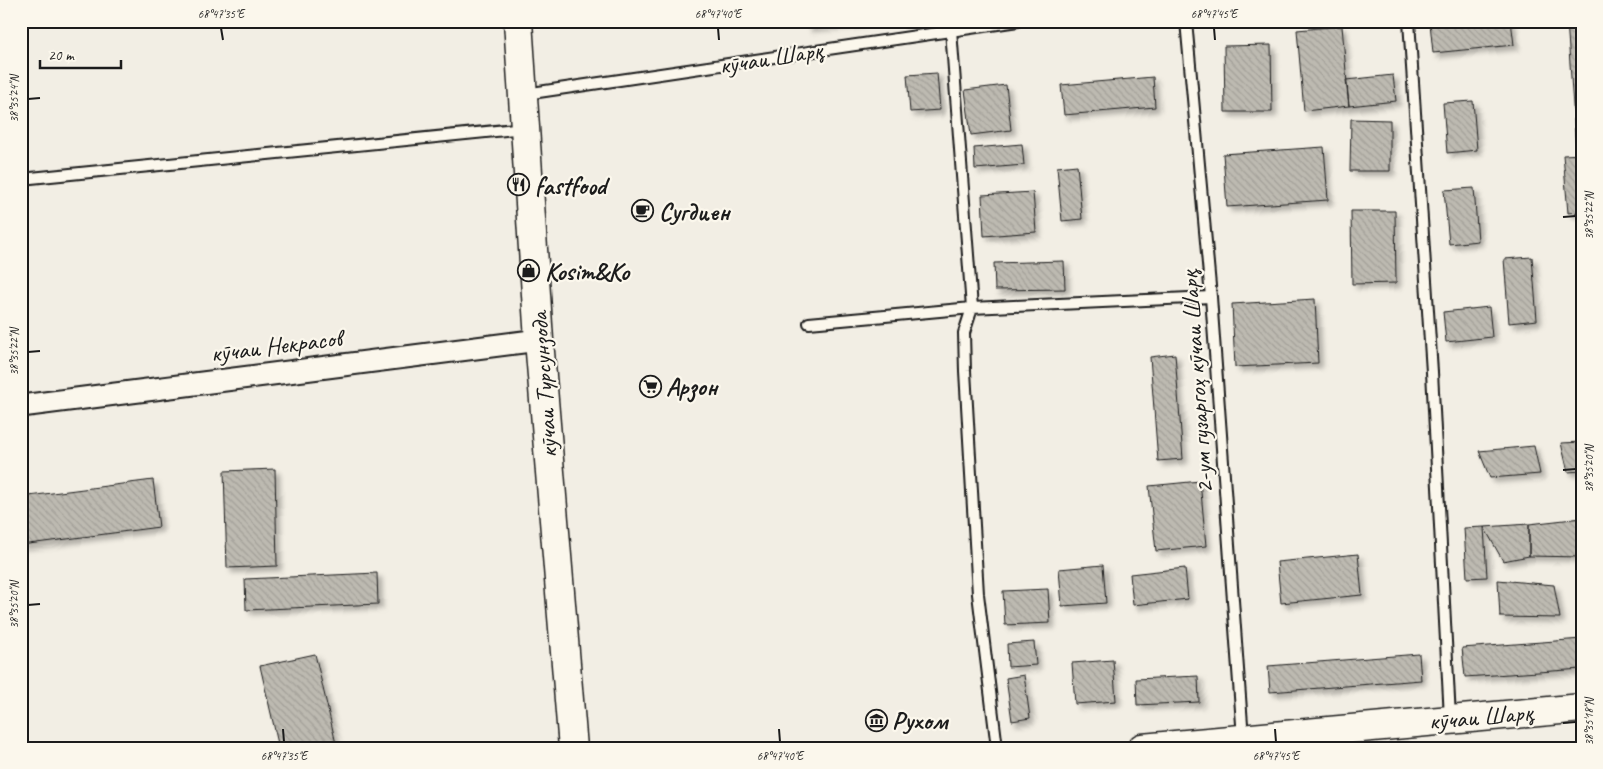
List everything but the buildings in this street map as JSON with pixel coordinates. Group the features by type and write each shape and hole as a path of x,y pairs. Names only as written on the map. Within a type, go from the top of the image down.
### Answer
{"main road":[{"name":"кӯчаи Турсунзода","path":"518,21 539,340 572,748"},
{"name":"кӯчаи Шарқ","path":"1142,748 1193,745 1450,718 1582,708"}],"street":[{"name":"кӯчаи Некрасов","path":"21,406 539,340"}],"lane":[{"name":"кӯчаи Шарқ","path":"524,95 1018,21"},
{"name":"2-ум гузаргоҳ кӯчаи Шарқ","path":"1186,21 1211,297 1244,739"},
{"path":"1409,21 1432,372 1450,718"},
{"path":"951,30 972,308 964,333 978,594 997,748"},
{"path":"21,179 526,128"},
{"path":"809,323 972,308 1211,297"}],"place":[{"name":"fastfood","path":"519,185"},
{"name":"Сугдиен","path":"643,211"},
{"name":"Kosim&Ko","path":"529,271"},
{"name":"Арзон","path":"650,386"},
{"name":"Рухом","path":"876,720"}]}
